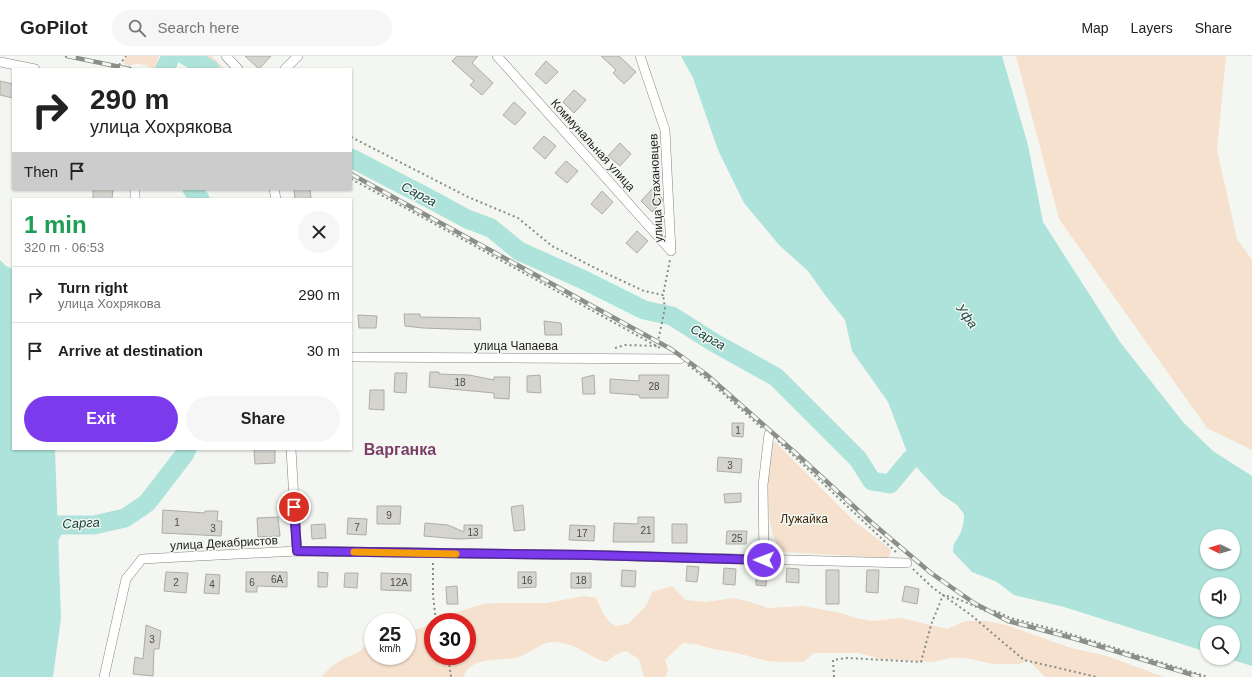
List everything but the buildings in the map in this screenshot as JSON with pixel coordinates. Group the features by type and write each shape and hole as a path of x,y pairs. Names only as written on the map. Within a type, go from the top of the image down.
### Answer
{"street":[{"path":"226,56 237,68"},
{"path":"286,68 298,56"},
{"name":"Коммунальная улица","path":"497,56 671,251"},
{"name":"улица Стахановцев","path":"640,56 665,130 671,251"},
{"path":"0,62 31,68"},
{"name":"улица Чапаева","path":"352,357 680,359"},
{"path":"764,560 763,485 769,434"},
{"path":"291,450 297,551"},
{"name":"улица Декабристов","path":"104,677 126,579 142,559 297,551 590,555 907,563"}],"path":[{"path":"116,68 126,56"},
{"path":"352,138 468,197 518,218 552,246 601,271 644,292 663,295"},
{"path":"352,180 453,233 663,349"},
{"path":"657,346 665,308 663,295 671,251"},
{"path":"612,349 625,345 657,346"},
{"path":"680,359 708,380 779,442 933,588 971,615 1024,660 1097,677"},
{"path":"433,554 433,595 435,613"},
{"path":"834,677 833,660 847,658 921,662 931,625 943,595"},
{"path":"943,595 958,599 988,612 996,611 1010,618 1065,633 1208,677"},
{"path":"449,665 451,677"}],"green space":[{"path":"159,56 157,61 159,66 152,68 142,64 136,64 130,66 124,64 125,57"},
{"path":"212,56 224,68 192,68 193,66 190,62 178,60 174,57"},
{"path":"1016,56 1226,56 1217,150 1237,239 1252,260 1252,450 1207,428 1059,219"},
{"name":"Лужайка","path":"774,441 854,521 891,550 888,558 783,552 776,543 769,516 768,484 770,442"},
{"path":"672,586 686,600 705,602 734,598 768,608 803,606 841,613 855,618 872,621 901,618 947,629 966,621 986,621 1006,625 1071,648 1107,656 1164,677 1045,677 1029,661 1019,664 993,664 966,658 950,658 933,662 882,659 858,653 814,653 803,662 767,661 696,644 683,643 665,660 668,670 666,677 644,677 639,659 626,651 615,655 606,662 575,647 554,642 544,644 518,657 476,664 476,613 455,613 483,604 546,603 585,596 596,598 609,622 616,626 628,624 646,606 652,592"},
{"path":"424,627 424,665 473,665 468,669 463,677 321,677 332,666 359,652 364,647 364,665 416,665 416,630"}],"water":[{"name":"Уфа","path":"681,56 1002,56 1028,145 1043,222 1120,342 1183,422 1213,451 1252,476 1252,666 1240,662 1240,625 1200,625 1200,650 1064,607 1014,595 997,582 972,572 953,552 954,544 962,529 964,514 957,505 942,495 910,460 888,402 852,351 845,320 808,271 779,245 744,203 718,150 693,78"},
{"path":"0,260 6,266 12,269 12,450 55,450 61,618 53,677 0,677"}],"waterway":[{"name":"Сарга","path":"165,68 171,56"},
{"name":"Сарга","path":"186,56 208,68"},
{"name":"Сарга","path":"352,159 467,219 491,228 519,251 584,280 644,310 672,316 713,342 776,377 858,459 872,481 890,484 910,460 931,446"},
{"name":"Сарга","path":"193,190 199,198"},
{"name":"Сарга","path":"44,547 56,525 94,525 125,518 147,503 186,450"}],"railway":[{"path":"67,56 125,68"},
{"path":"352,175 671,349 707,375 871,522 931,573 974,603 1008,621 1076,639 1199,677"}],"slow traffic":[{"path":"354,552 456,554"}],"district":[{"name":"Варганка","path":"400,449"}],"route":[{"path":"294,507 297,551 590,555 764,560"}]}
